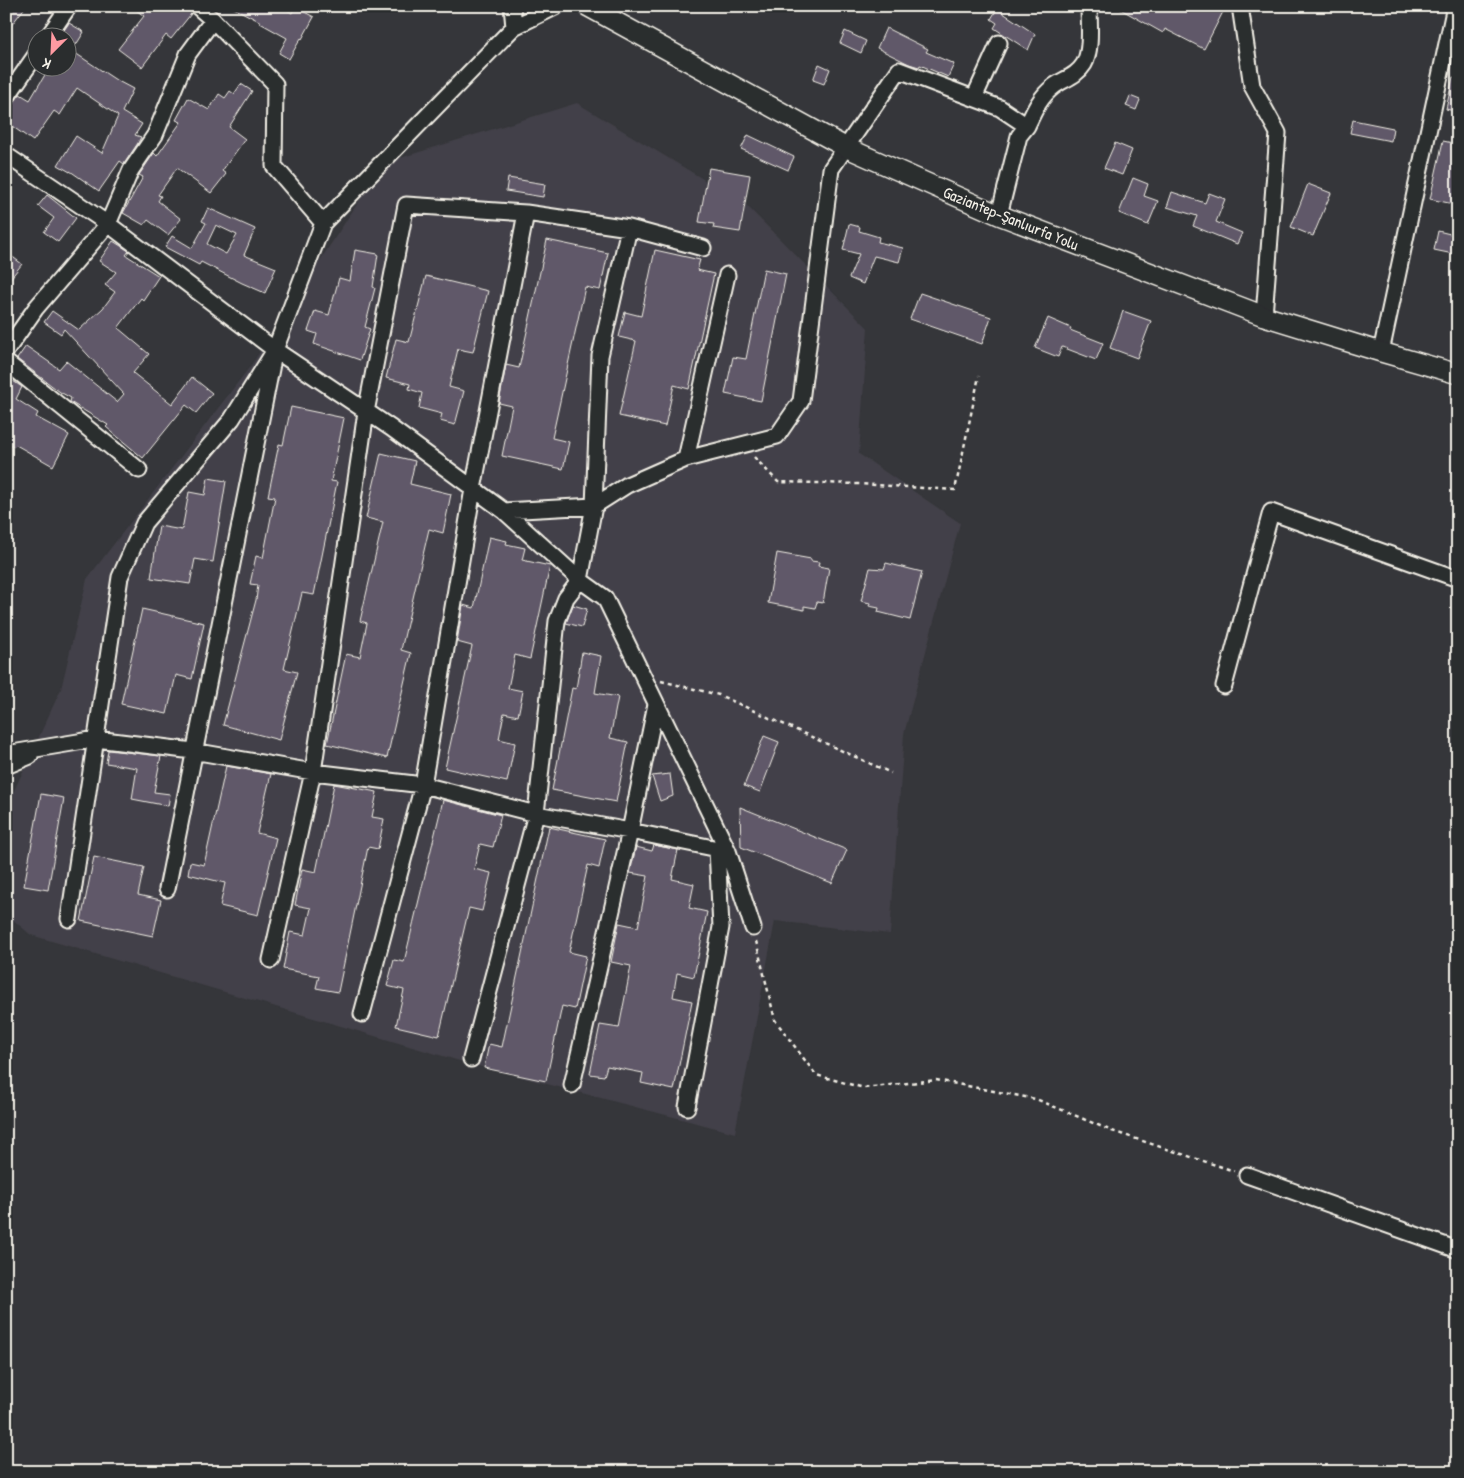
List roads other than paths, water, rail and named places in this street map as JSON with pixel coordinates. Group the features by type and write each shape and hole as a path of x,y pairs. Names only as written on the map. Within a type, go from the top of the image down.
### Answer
{"main road":[{"name":"Gaziantep-Şanlıurfa Yolu","path":"587,6 845,147 999,215 1264,316 1458,374"}],"street":[{"path":"54,28 69,6"},
{"path":"197,6 275,84 274,166 323,223"},
{"path":"512,6 514,27"},
{"path":"166,890 275,350 323,223 514,27 557,6"},
{"path":"999,215 1020,136 1038,103 1053,87 1071,78 1084,64 1089,44 1089,6"},
{"path":"1240,6 1252,86 1278,133 1264,316"},
{"path":"1381,352 1455,6"},
{"path":"6,351 36,308 108,224 131,170 155,135 188,54 213,20"},
{"path":"974,98 999,43"},
{"path":"6,98 28,66"},
{"path":"504,511 594,506 627,485 686,459 777,436 801,401 831,169 899,70 1000,108 1027,126"},
{"path":"6,155 108,224 275,350 391,428 504,511 580,580 605,598 723,850 754,928"},
{"path":"271,960 313,772 366,412 406,205 526,212 629,228 703,248"},
{"path":"362,1014 423,784 473,489 526,212"},
{"path":"471,1059 536,814 556,621 566,598 580,580 594,506 600,356 629,228"},
{"path":"686,459 727,276"},
{"path":"69,919 120,577 144,523 232,419 275,350"},
{"path":"6,362 138,470"},
{"path":"1224,686 1271,512 1458,579"},
{"path":"572,1085 630,831 656,704"},
{"path":"6,754 96,739 193,751 313,772 423,784 536,814 723,850"},
{"path":"6,766 51,747"},
{"path":"687,1107 721,927 723,850"},
{"path":"1247,1175 1458,1250"}]}
